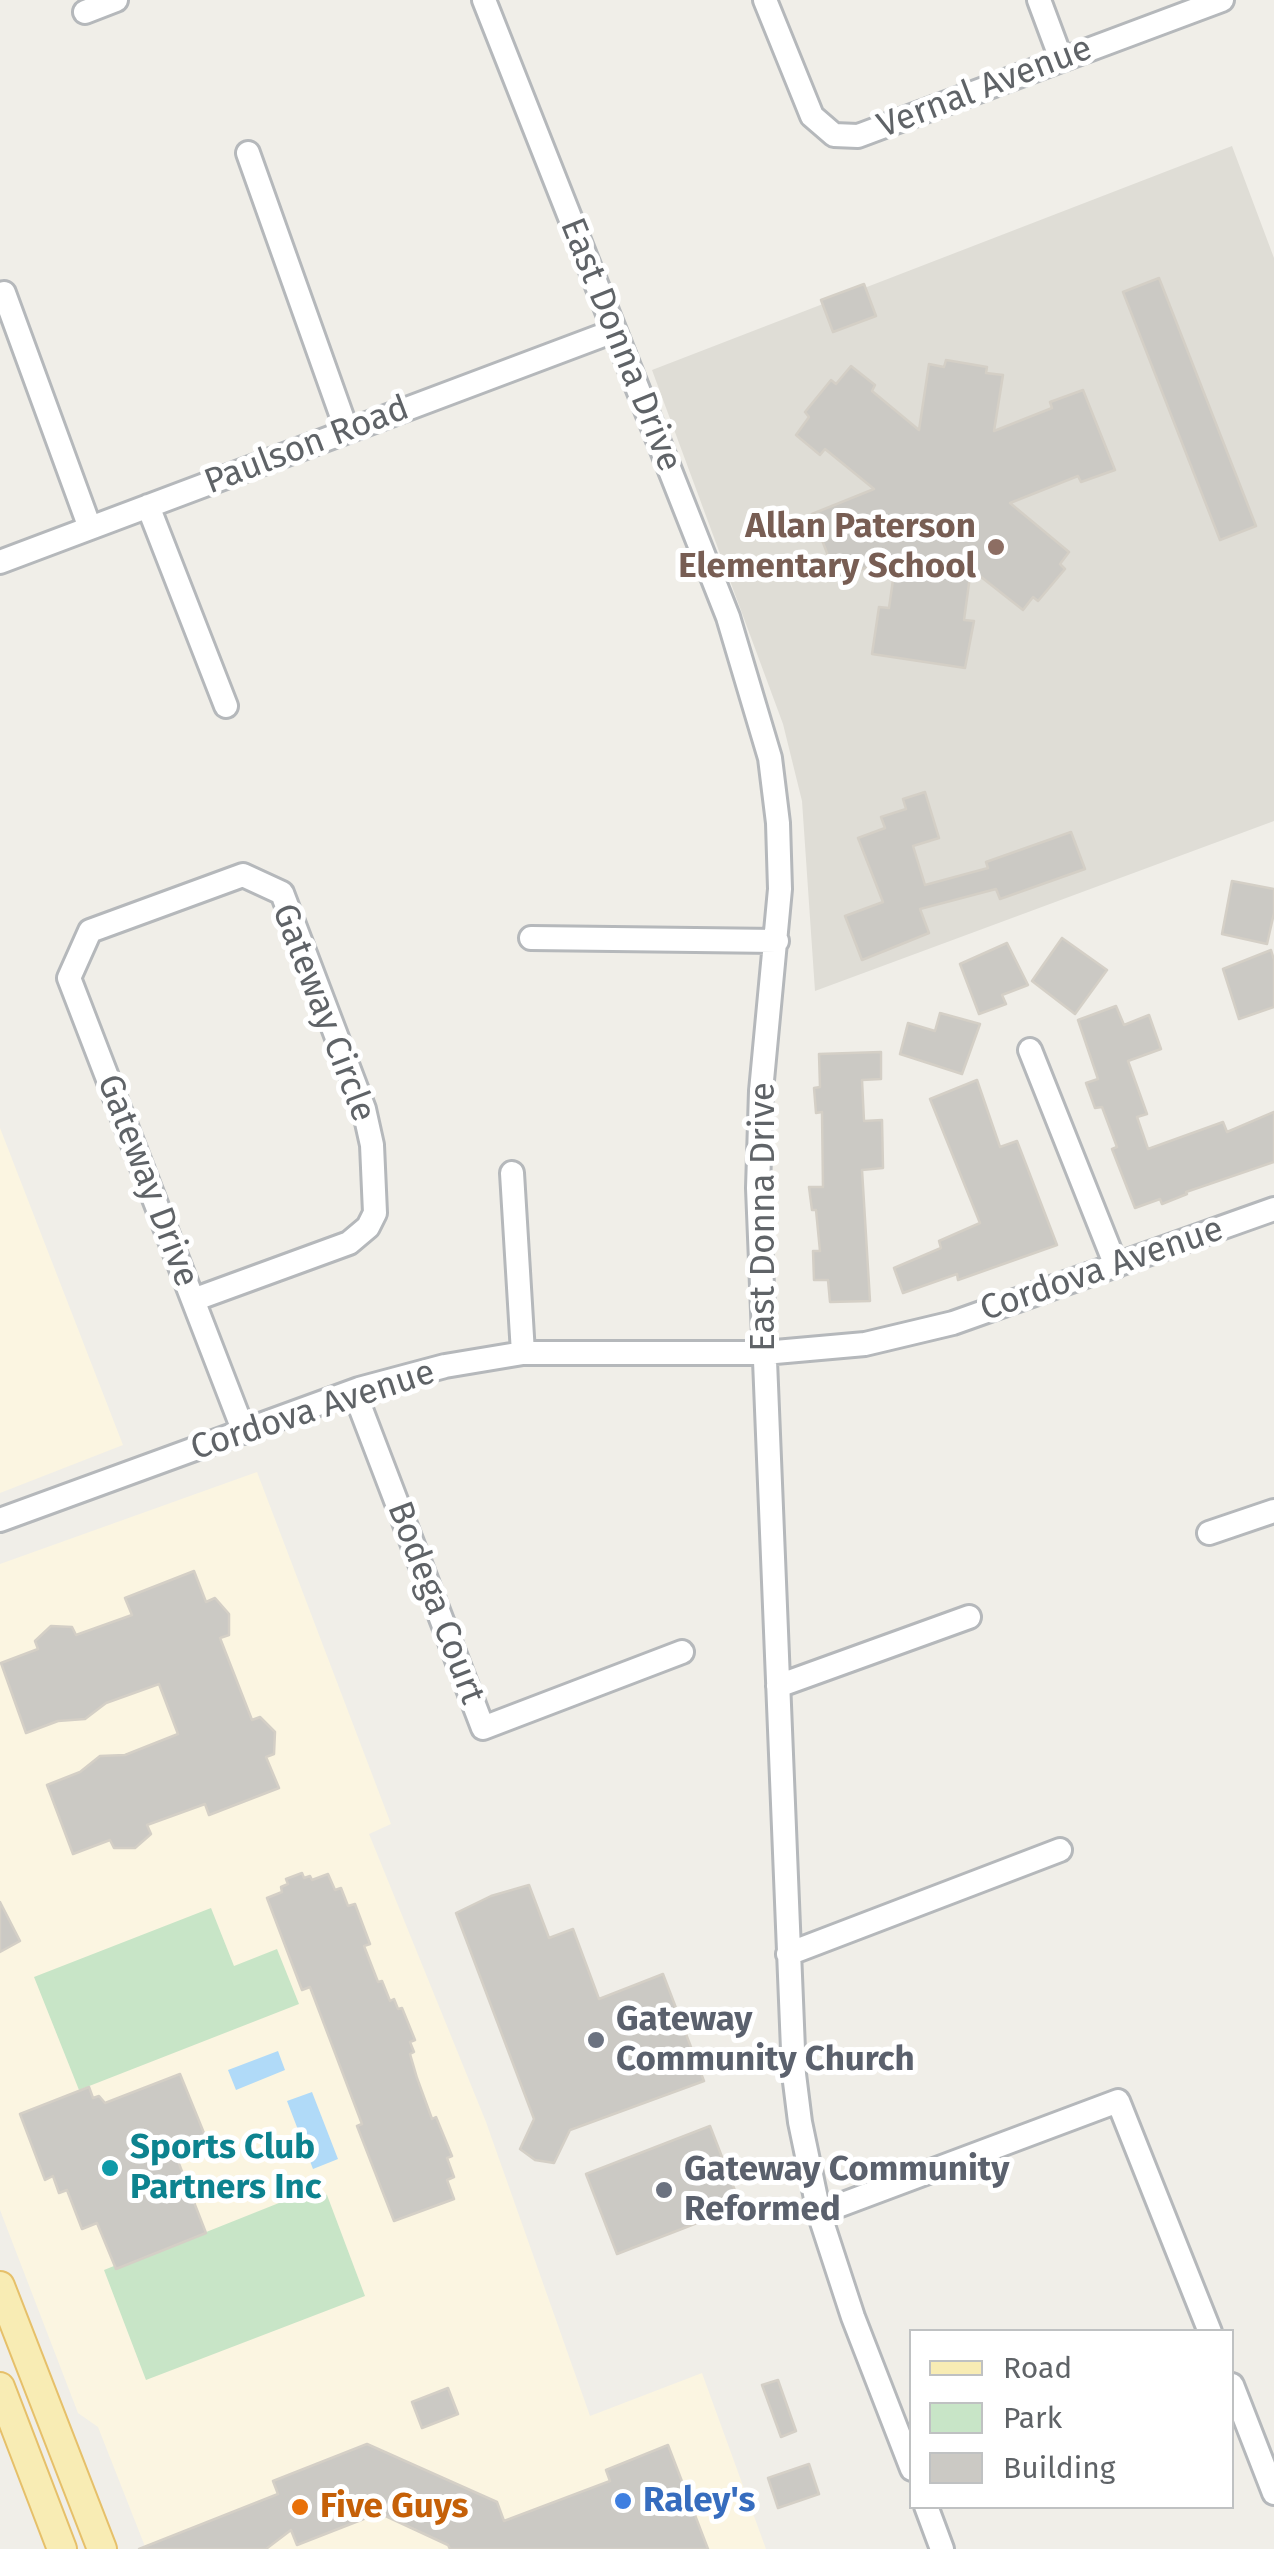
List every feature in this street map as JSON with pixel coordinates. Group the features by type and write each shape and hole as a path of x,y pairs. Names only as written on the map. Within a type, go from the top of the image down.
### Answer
{"main road":[{"path":"0,2286 102,2549"},
{"path":"0,2388 62,2549"},
{"path":"31,2468 62,2498 82,2549"}],"street":[{"path":"85,12 116,0"},
{"name":"East Donna Drive","path":"484,0 728,617 763,729 778,824 780,889 758,1140 794,2074 802,2136 820,2212 853,2317 909,2461"},
{"name":"Vernal Avenue","path":"766,0 812,116 834,135 858,136 1222,0"},
{"path":"1039,0 1060,59"},
{"path":"248,153 347,431"},
{"path":"4,293 90,528"},
{"name":"Paulson Road","path":"0,562 614,331"},
{"path":"148,506 226,706"},
{"name":"Gateway Circle","path":"90,931 242,875 282,893 364,1109 372,1145 374,1213 368,1227 349,1243 193,1300"},
{"name":"Gateway Drive","path":"90,931 69,978 244,1432"},
{"path":"531,938 777,941"},
{"path":"1030,1050 1116,1266"},
{"path":"512,1173 523,1353"},
{"name":"Cordova Avenue","path":"0,1520 354,1391 445,1366 523,1353 820,1350 904,1336 952,1323 1274,1209"},
{"name":"Bodega Court","path":"354,1391 483,1728 682,1652"},
{"path":"1208,1533 1274,1511"},
{"path":"778,1686 969,1616"},
{"path":"788,1954 1060,1850"},
{"path":"820,2212 1118,2100 1209,2329"},
{"path":"1234,2390 1274,2493"},
{"path":"927,2509 942,2549"}],"shaded area":[{"name":"Allan Paterson Elementary School","path":"1232,146 1274,258 1274,821 815,991 802,801 783,724 652,370"},
{"path":"0,1128 123,1445 0,1493"},
{"path":"257,1472 391,1824 369,1834 486,2122 590,2416 702,2373 766,2549 146,2549 98,2427 78,2413 0,2210 0,1564"}],"green space":[{"path":"211,1908 234,1966 277,1949 299,2004 79,2090 34,1977"},
{"path":"314,2189 327,2195 365,2296 146,2380 104,2270"}],"water":[{"path":"278,2051 285,2070 236,2090 228,2070"},
{"path":"312,2092 338,2159 313,2169 287,2101"}],"building":[{"path":"1159,278 1256,526 1220,540 1123,292"},
{"path":"864,284 876,316 833,332 821,300"},
{"path":"946,360 987,367 986,373 1003,375 994,431 1052,408 1050,402 1083,390 1115,470 1081,482 1078,476 1010,503 1069,552 1060,564 1065,569 1038,601 1033,597 1023,610 971,569 964,620 974,621 965,668 872,654 879,607 889,608 894,573 865,568 837,579 812,514 874,489 825,449 820,455 796,435 809,417 805,412 831,380 836,384 851,366 875,385 872,391 919,430 929,364 944,367"},
{"path":"925,792 939,838 913,846 925,885 988,868 986,862 1071,832 1085,869 1000,899 996,889 920,909 929,933 862,960 845,916 883,902 858,838 885,828 881,817 906,809 903,799"},
{"path":"1232,881 1274,889 1274,913 1267,944 1222,934"},
{"path":"1062,938 1107,970 1075,1014 1032,981"},
{"path":"1007,943 1028,985 1002,995 1006,1004 979,1014 960,964"},
{"path":"1271,950 1274,1007 1239,1019 1223,969"},
{"path":"1116,1006 1124,1025 1149,1015 1161,1049 1128,1061 1147,1114 1137,1117 1148,1149 1223,1122 1227,1132 1274,1112 1274,1162 1162,1204 1160,1199 1135,1208 1112,1149 1117,1147 1102,1107 1095,1108 1086,1083 1098,1079 1078,1020"},
{"path":"940,1013 980,1024 962,1074 900,1054 908,1023 935,1031"},
{"path":"881,1052 881,1079 862,1080 864,1121 882,1120 883,1168 862,1170 870,1301 830,1302 828,1280 814,1280 813,1251 820,1251 816,1210 812,1210 809,1187 823,1187 822,1112 816,1113 814,1088 820,1087 819,1054"},
{"path":"977,1080 1000,1147 1017,1141 1057,1245 958,1280 957,1274 903,1293 894,1268 941,1248 939,1241 980,1223 930,1099"},
{"path":"194,1571 206,1602 215,1598 229,1614 229,1635 220,1638 252,1720 260,1717 275,1732 274,1754 266,1757 279,1788 209,1815 205,1804 147,1825 151,1834 135,1848 114,1848 110,1840 73,1854 47,1785 80,1772 100,1756 125,1755 178,1734 159,1684 106,1703 85,1719 58,1721 26,1733 1,1663 38,1649 35,1641 51,1626 72,1627 76,1635 132,1615 125,1598"},
{"path":"302,1873 312,1880 328,1874 335,1890 341,1888 348,1906 355,1904 370,1944 364,1946 378,1982 382,1981 390,2001 394,1999 398,2009 402,2008 415,2040 410,2042 414,2052 410,2054 417,2078 432,2119 436,2117 452,2156 447,2158 454,2177 447,2180 454,2199 394,2221 310,1987 302,1990 267,1898 282,1892 281,1887 288,1884 286,1879"},
{"name":"Gateway Community Church","path":"529,1885 549,1938 573,1929 599,1999 663,1974 704,2081 570,2130 554,2163 535,2160 520,2149 534,2119 456,1913 491,1896"},
{"path":"0,1902 20,1941 0,1952"},
{"name":"Sports Club Partners Inc","path":"180,2074 208,2143 176,2156 206,2233 116,2269 97,2223 82,2229 67,2190 59,2193 53,2176 45,2180 20,2114 89,2087 93,2098 99,2096 105,2103"},
{"name":"Gateway Community Reformed","path":"710,2126 741,2206 617,2254 586,2174"},
{"path":"778,2380 796,2431 781,2437 762,2385"},
{"path":"448,2388 458,2414 422,2428 412,2402"},
{"path":"367,2444 497,2502 504,2521 610,2481 606,2470 668,2445 708,2549 450,2549 379,2513 297,2545 291,2530 266,2549 139,2549 278,2494 273,2481"},
{"path":"809,2464 819,2494 778,2508 768,2478"}],"place":[{"name":"Allan Paterson Elementary School","path":"996,547"},
{"name":"Gateway Community Church","path":"596,2040"},
{"name":"Sports Club Partners Inc","path":"110,2168"},
{"name":"Gateway Community Reformed","path":"664,2190"},
{"name":"Raley's","path":"623,2501"},
{"name":"Five Guys","path":"300,2507"}]}
